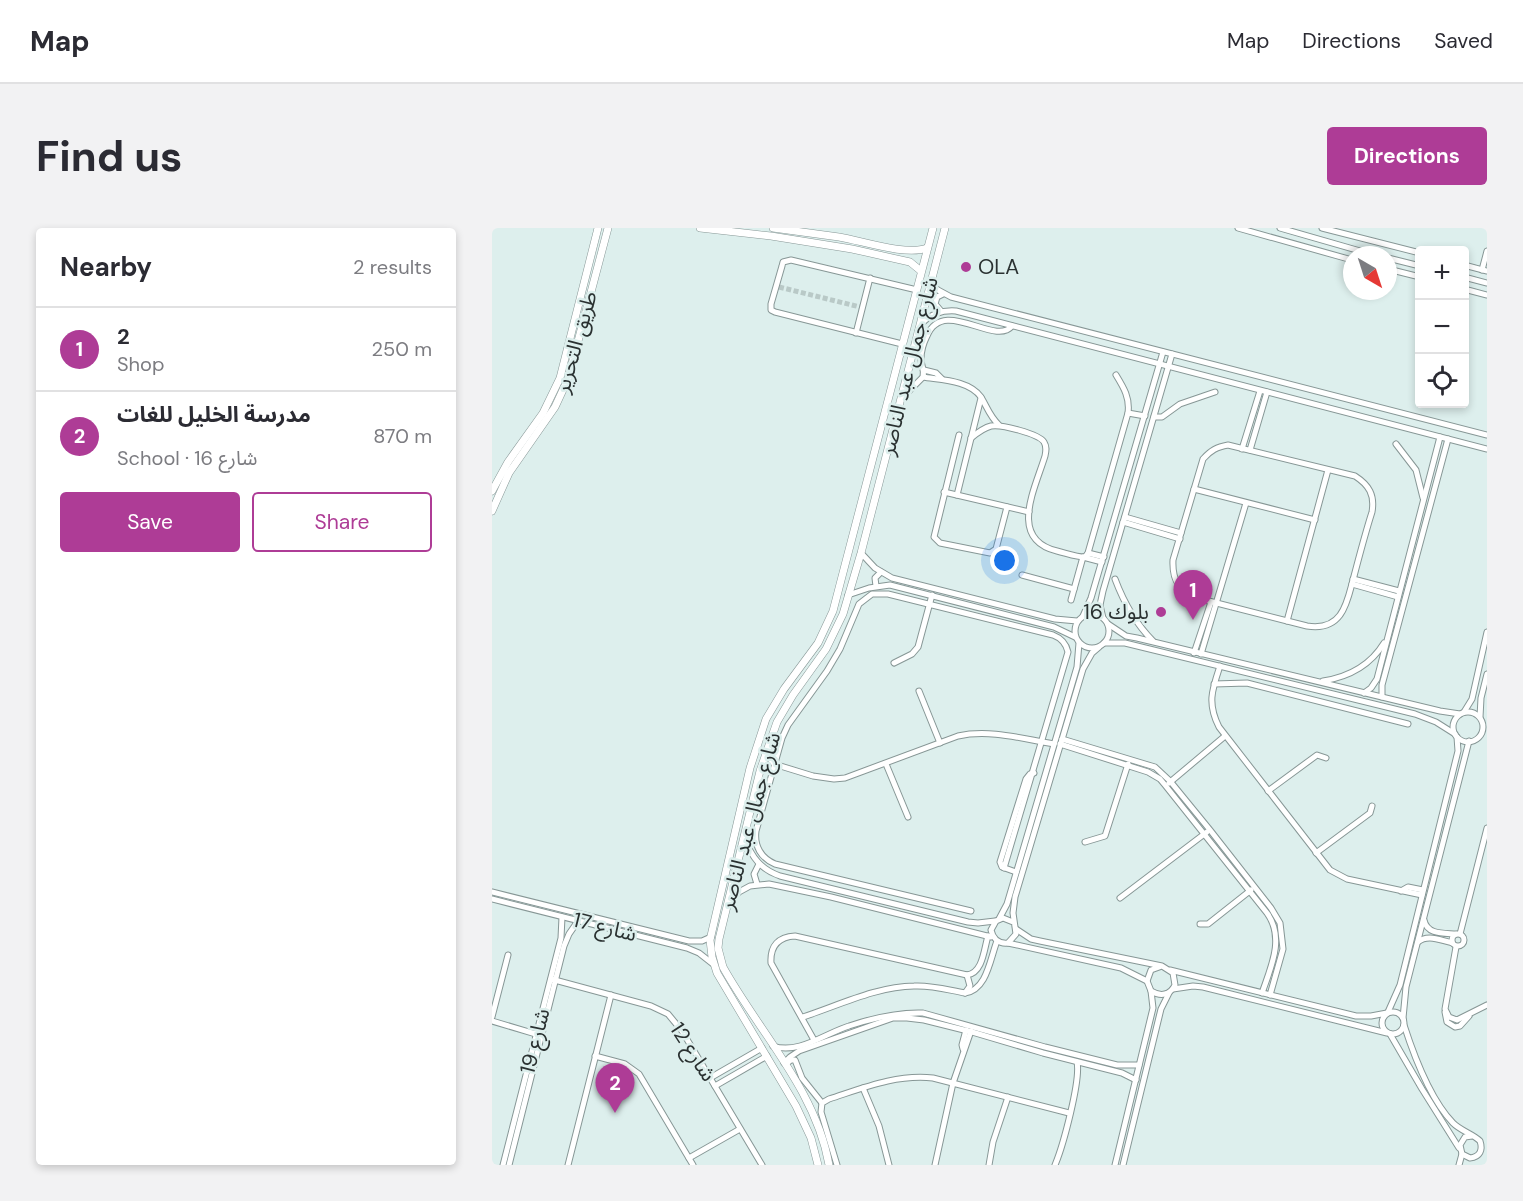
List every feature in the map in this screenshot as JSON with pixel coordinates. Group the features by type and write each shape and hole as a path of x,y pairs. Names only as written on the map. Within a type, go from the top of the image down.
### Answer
{"main road":[{"name":"طريق التحرير","path":"492,491 508,462 543,412 556,387 598,228"},
{"name":"طريق التحرير","path":"492,511 509,472 555,407 568,379 608,228"},
{"path":"700,228 807,241 879,254 914,263 921,271"},
{"path":"773,228 839,237 906,251 927,248"},
{"name":"شارع جمال عبد الناصر","path":"818,1165 804,1122 714,965 710,949 711,937 757,742 766,719 826,628 833,611 933,228"},
{"name":"شارع جمال عبد الناصر","path":"829,1165 814,1115 785,1064 728,975 720,958 719,939 760,771 777,722 836,632 848,595 861,553 929,282 945,228"},
{"path":"914,263 919,258 918,251"},
{"path":"874,453 886,454"},
{"path":"870,471 875,469 881,474"}],"street":[{"path":"1238,228 1343,257"},
{"path":"1280,228 1343,248"},
{"path":"1322,228 1415,253"},
{"path":"1469,266 1484,270 1487,251"},
{"path":"902,344 775,312 771,308 783,262 791,260 916,290"},
{"path":"1397,260 1415,265"},
{"path":"1397,271 1415,276"},
{"path":"856,333 870,278"},
{"path":"1469,278 1487,283"},
{"path":"929,282 943,294 1487,435"},
{"path":"1469,290 1487,295"},
{"path":"941,311 936,307 935,300 943,294"},
{"path":"918,328 928,317 941,311 956,311 1487,449"},
{"path":"900,400 923,377 924,370 920,357 927,335 940,322 959,321 1001,332 1009,330 1012,326"},
{"path":"1163,352 1089,606 1077,621 1074,629 1079,643 1088,648 1125,643 1415,714 1436,722 1463,741 1487,735"},
{"path":"1103,618 1101,601 1172,354"},
{"path":"924,370 936,373 942,379"},
{"path":"1071,600 1130,404 1116,375"},
{"path":"923,377 942,379 972,388 999,425"},
{"path":"1154,417 1162,417 1180,404 1215,392"},
{"path":"1242,449 1263,392"},
{"path":"1250,450 1263,392"},
{"path":"1151,397 1159,400"},
{"path":"957,495 981,398"},
{"path":"1128,413 1145,416"},
{"path":"971,438 984,428 999,425 1044,441 1046,448 1027,524 1031,535 1048,549 1103,559"},
{"path":"960,435 934,537 940,543 986,553 996,549 1007,507"},
{"path":"1364,693 1377,679 1440,437"},
{"path":"1382,697 1382,685 1448,439"},
{"path":"1396,444 1416,470 1424,500"},
{"path":"1228,445 1250,450 1355,476 1371,491 1372,512 1342,614 1326,626 1316,627 1214,603 1188,595 1180,589 1175,580 1172,570 1173,560 1203,459 1218,447 1228,445"},
{"path":"952,463 964,466"},
{"path":"1433,463 1441,465"},
{"path":"1287,621 1328,470"},
{"path":"1194,489 1315,520"},
{"path":"944,492 1029,512"},
{"path":"1202,654 1214,603 1246,502"},
{"path":"1124,519 1180,536"},
{"path":"861,553 881,572 892,578 1055,619 1077,621"},
{"path":"876,586 875,578 881,572"},
{"path":"1022,575 1074,589"},
{"path":"1115,579 1120,594 1135,620 1155,643"},
{"path":"1352,582 1398,594"},
{"path":"848,595 876,586 890,585 1054,627 1075,637"},
{"path":"971,911 770,862 763,857 756,845 756,831 774,764 788,725 827,671 840,649 859,604 865,598 880,593 1053,635 1063,641 1068,652 1004,868 1016,872"},
{"path":"894,663 912,654 918,647 932,595"},
{"path":"1194,652 1214,603"},
{"path":"1083,616 1095,614 1126,636 1382,697 1462,713 1475,713 1483,720"},
{"path":"803,1017 883,990 904,986 936,987 965,993 977,989 981,984 996,940 992,930 1007,904 1083,669 1087,660 1109,634 1108,624"},
{"path":"1487,632 1472,699 1453,723 1458,751 1400,985 1388,1012 1381,1021 1381,1026 1389,1034 1461,1151 1467,1158 1473,1158 1487,1149"},
{"path":"1320,682 1347,676 1359,669 1374,656 1386,639"},
{"path":"1013,922 1015,897 1058,742 1078,659 1079,643"},
{"path":"1220,666 1211,694 1212,710 1216,722 1330,870 1339,875 1401,891 1407,887 1422,893"},
{"path":"1260,675 1262,668"},
{"path":"1479,736 1483,720 1481,698 1487,674"},
{"path":"1214,684 1247,683 1408,724"},
{"path":"919,691 940,743"},
{"path":"1481,698 1487,693"},
{"path":"766,753 768,759 774,764 813,776 834,779 856,775 972,733 987,733 1043,741 1047,738 1128,763 1153,774 1168,783 1280,923 1284,940 1282,957 1270,995"},
{"path":"1168,783 1225,736"},
{"path":"1151,992 1161,995 1171,990 1193,986 1203,987 1389,1034 1401,1031 1404,1021 1404,997 1469,741"},
{"path":"1268,791 1317,755 1326,758"},
{"path":"1085,842 1105,836 1128,763"},
{"path":"760,771 774,764"},
{"path":"886,764 908,817"},
{"path":"1316,853 1370,813 1372,806"},
{"path":"1487,828 1458,934 1453,937 1454,945 1445,1009 1453,1019 1462,1019 1487,1005"},
{"path":"1120,898 1207,832"},
{"path":"744,838 759,864 772,873 812,884 978,923 1007,918 1023,934 1040,941 1162,966 1170,970 1356,1016 1371,1016 1395,1011 1404,1021 1417,1063 1445,1112 1453,1123 1475,1137 1482,1146 1479,1154"},
{"path":"757,884 754,874 759,864"},
{"path":"812,884 814,874"},
{"path":"729,902 744,888 757,884 769,884 1121,968 1147,981"},
{"path":"1200,924 1208,924 1252,889"},
{"path":"1252,889 1274,925 1277,940 1262,993"},
{"name":"شارع 17","path":"492,892 691,941 702,941 711,937"},
{"name":"شارع 17","path":"492,899 693,950 714,965"},
{"path":"938,914 940,904"},
{"name":"شارع 19","path":"503,1165 553,980 561,938 562,916"},
{"path":"1417,943 1422,938 1461,946 1465,942 1464,937 1458,934 1429,930 1423,919"},
{"name":"شارع 19","path":"553,980 566,940 578,921"},
{"path":"1008,942 1013,939 1017,929"},
{"path":"814,1040 771,963 770,955 773,946 779,940 787,936 795,936 972,975 978,969 988,936"},
{"path":"691,941 693,950"},
{"path":"508,955 492,1019 539,1035"},
{"path":"982,955 991,957"},
{"path":"1274,955 1282,957"},
{"path":"1115,1165 1153,1008 1147,981 1151,970 1162,966"},
{"path":"1124,1165 1161,1009 1175,977 1170,970"},
{"path":"965,993 970,986 967,975"},
{"name":"شارع 12","path":"553,980 651,1006 668,1014 679,1027 762,1165"},
{"path":"568,1165 611,995"},
{"path":"785,1064 799,1048 814,1040 893,1018 908,1018 966,1029 1116,1068 1136,1080"},
{"path":"966,1029 1090,1065 1116,1068 1139,1065"},
{"path":"936,1165 966,1029"},
{"path":"772,1045 799,1048 847,1030"},
{"name":"شارع 19","path":"509,1165 539,1035"},
{"path":"710,1078 762,1048"},
{"path":"595,1056 625,1064 639,1074 693,1165"},
{"path":"715,1086 767,1056"},
{"path":"785,1064 790,1060 795,1060 802,1078 822,1103"},
{"path":"1055,1165 1078,1077 1077,1062"},
{"path":"1078,1077 1090,1065"},
{"path":"837,1165 820,1110 822,1103 894,1079 933,1078 1069,1113"},
{"path":"863,1088 879,1126 889,1165"},
{"path":"989,1165 993,1142 1008,1097"},
{"path":"689,1158 740,1129"},
{"path":"1459,1165 1463,1139 1486,1137"},
{"path":"1471,1165 1473,1158"}],"tunnel":[{"path":"779,287 860,307"}],"place":[{"name":"OLA","path":"966,267"},
{"name":"بلوك 16","path":"1161,612"},
{"name":"2","path":"1193,620"},
{"name":"مدرسة الخليل للغات","path":"615,1113"}]}
